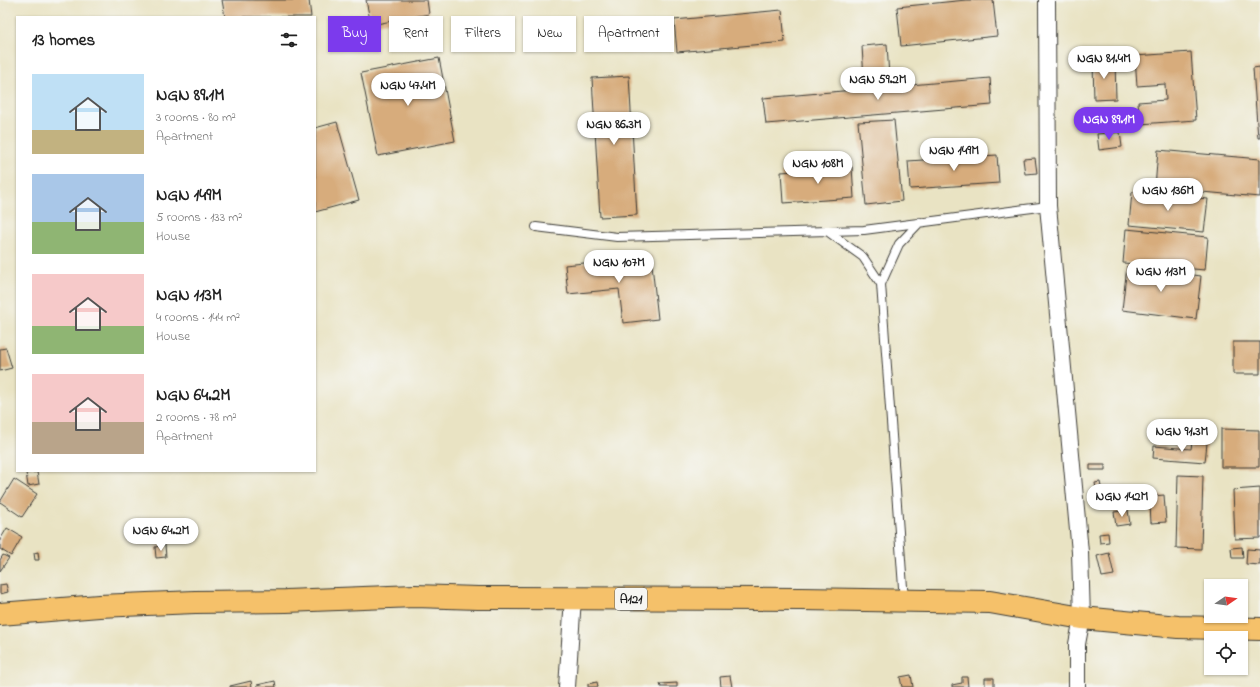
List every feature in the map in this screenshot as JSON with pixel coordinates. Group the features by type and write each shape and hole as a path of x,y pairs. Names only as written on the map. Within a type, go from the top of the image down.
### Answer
{"main road":[{"name":"A121","path":"0,614 99,606 415,596 478,598 801,599 904,602 990,602 1082,618 1178,627 1260,628"}],"street":[{"path":"1047,0 1048,206 1080,552 1082,618 1078,644 1077,687"},
{"path":"567,687 573,598"}],"lane":[{"path":"536,228 616,237 864,230 1048,206"},
{"path":"904,602 881,284 899,244 920,222"},
{"path":"826,231 863,257 881,284"}],"building":[{"path":"222,0 309,0 311,16 225,16"},
{"path":"366,0 427,0 429,14 418,16 389,16 389,22 381,23 381,16 369,16"},
{"path":"966,0 993,0 997,36 901,46 897,7"},
{"path":"782,10 785,42 677,52 674,20"},
{"path":"887,44 889,77 864,79 862,46"},
{"path":"1191,52 1196,120 1140,124 1138,102 1166,100 1165,84 1137,86 1135,56"},
{"path":"439,58 455,141 378,156 361,73"},
{"path":"1115,61 1116,99 1094,100 1093,62"},
{"path":"1260,67 1260,138 1258,138 1253,68"},
{"path":"629,76 637,215 600,217 592,78"},
{"path":"990,78 992,105 766,124 763,98"},
{"path":"894,120 902,201 866,205 858,122"},
{"path":"337,122 359,200 316,212 316,128"},
{"path":"1120,132 1122,147 1099,150 1097,134"},
{"path":"1158,150 1260,159 1260,197 1155,188"},
{"path":"997,155 999,183 910,189 908,161"},
{"path":"1035,158 1037,173 1025,174 1023,159"},
{"path":"852,167 854,198 783,203 781,172"},
{"path":"1132,192 1208,199 1204,232 1129,225"},
{"path":"1126,229 1208,237 1205,270 1123,263"},
{"path":"651,256 658,319 623,323 619,289 568,294 565,265"},
{"path":"1127,266 1201,276 1196,319 1122,310"},
{"path":"1233,342 1260,342 1260,374 1233,374"},
{"path":"6,348 12,368 0,371 0,349"},
{"path":"1221,429 1259,430 1259,467 1221,467"},
{"path":"1192,442 1207,443 1205,462 1153,458 1154,446 1191,449"},
{"path":"1090,465 1105,465 1105,470 1090,470"},
{"path":"37,472 39,484 28,486 26,473"},
{"path":"1178,475 1203,476 1201,549 1176,548"},
{"path":"14,479 37,494 22,517 0,502"},
{"path":"1100,482 1101,487 1096,488 1095,483"},
{"path":"1260,488 1260,538 1235,539 1233,490"},
{"path":"1164,495 1166,522 1151,523 1150,504 1144,505 1143,497"},
{"path":"1128,510 1130,524 1116,526 1114,512"},
{"path":"7,528 22,537 11,556 0,549 0,540"},
{"path":"1108,533 1109,542 1100,543 1099,534"},
{"path":"165,545 166,557 156,558 155,547"},
{"path":"1242,547 1243,558 1232,558 1231,548"},
{"path":"1247,549 1260,550 1260,565 1246,564"},
{"path":"38,552 39,560 35,560 34,553"},
{"path":"1109,553 1114,575 1102,577 1097,556"},
{"path":"3,555 9,558 0,571 0,560"},
{"path":"6,584 8,592 0,594 0,585"},
{"path":"911,675 913,687 902,687 900,677"},
{"path":"730,676 732,687 721,687 720,677"},
{"path":"962,677 967,677 968,687 952,687 952,685 962,683"},
{"path":"985,678 994,678 994,687 985,687"},
{"path":"251,681 252,687 230,687 230,686"},
{"path":"275,681 276,687 257,687 257,685"},
{"path":"597,682 598,687 588,687 588,684"},
{"path":"677,683 677,687 661,687 660,684"}]}
